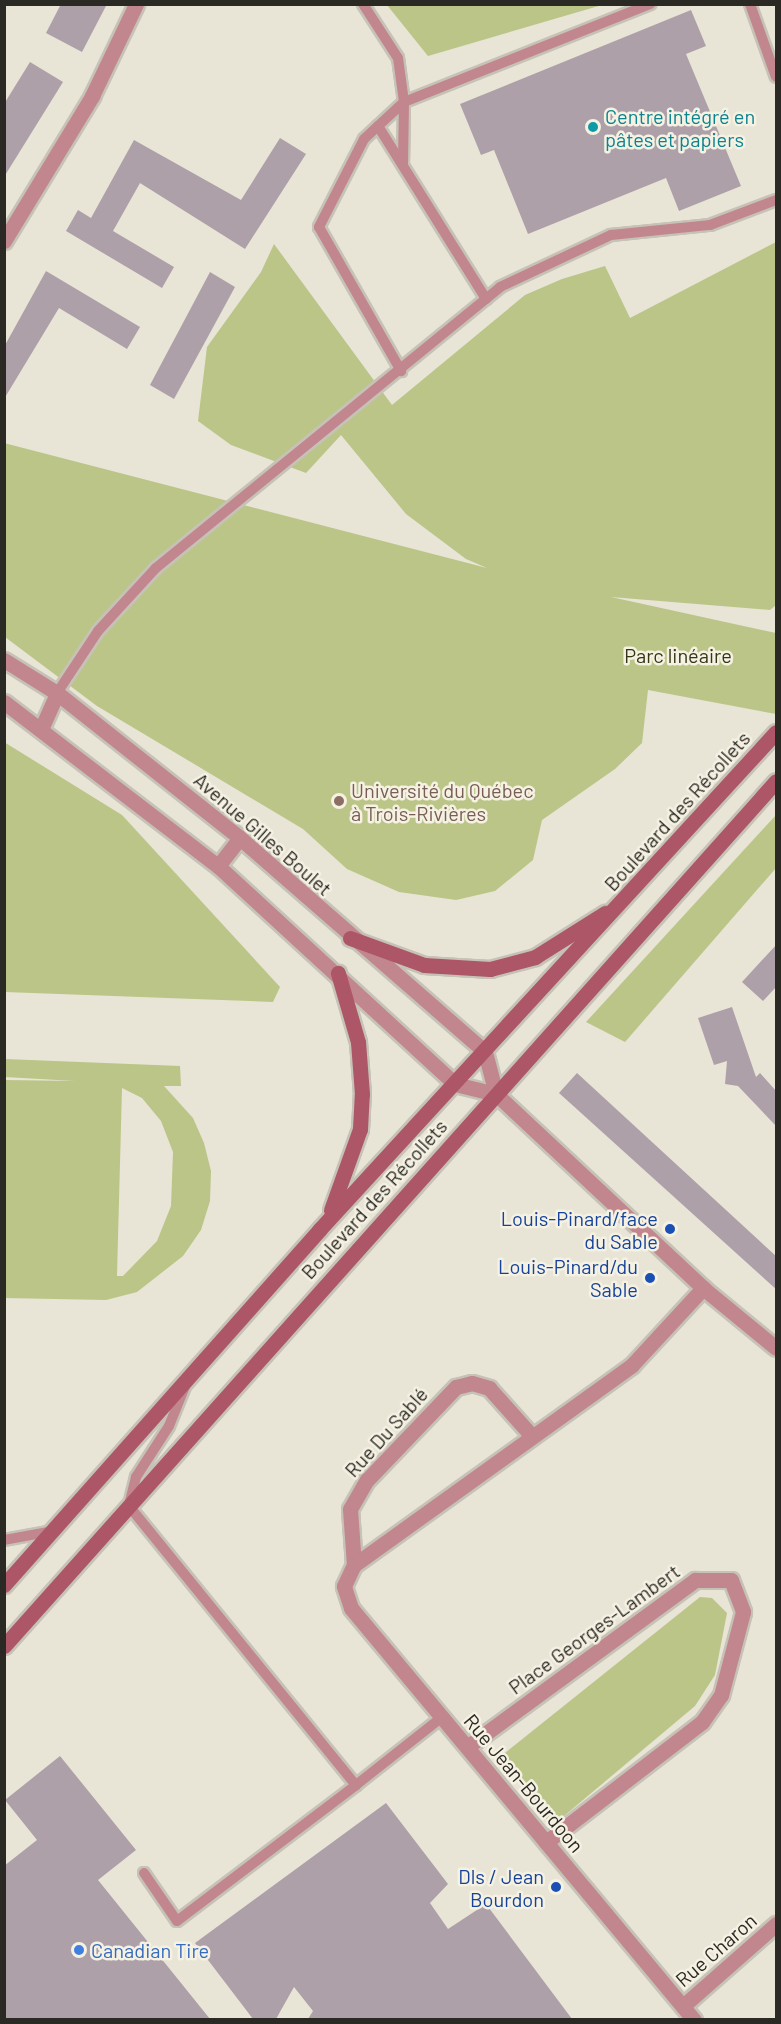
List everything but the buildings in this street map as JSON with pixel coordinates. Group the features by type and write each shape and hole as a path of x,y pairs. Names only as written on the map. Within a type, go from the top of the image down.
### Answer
{"main road":[{"name":"Boulevard des Récollets","path":"4,1585 56,1530 319,1230 628,898 777,732"},
{"name":"Boulevard des Récollets","path":"4,1646 777,781"},
{"path":"350,938 424,965 490,969 535,957 628,898"},
{"path":"319,1230 337,1199 360,1129 358,1042 338,973"}],"street":[{"path":"4,241 92,96 136,4"},
{"name":"Avenue Gilles Boulet","path":"4,660 57,693 240,838 350,938 485,1052"},
{"path":"42,727 57,693"},
{"path":"4,702 42,727 218,866 338,973 455,1084 496,1094 704,1288 777,1348"},
{"path":"218,866 240,838"},
{"path":"485,1052 496,1094"},
{"path":"354,1565 531,1435 632,1365 704,1288"},
{"name":"Rue Du Sablé","path":"354,1565 350,1509 367,1480 456,1387 472,1383 489,1388 531,1435"},
{"name":"Rue Jean-Bourdoon","path":"354,1565 344,1586 351,1608 694,2019"},
{"name":"Place Georges-Lambert","path":"467,1747 695,1580 732,1580 743,1612 721,1695 702,1722 546,1842"},
{"name":"Rue Charon","path":"683,2006 777,1924"}],"lane":[{"path":"363,4 398,58 404,102 403,165"},
{"path":"401,371 319,227 364,139 404,102 650,4"},
{"path":"750,4 777,77"},
{"path":"378,126 486,299"},
{"path":"57,693 98,631 156,568 401,371 500,287 611,235 710,225 777,200"},
{"path":"187,1381 170,1426 136,1477 129,1506 356,1785"},
{"path":"4,1540 56,1530"},
{"path":"144,1873 177,1921 442,1718"}],"green space":[{"path":"387,5 602,5 428,56"},
{"name":"Parc linéaire","path":"776,242 776,605 770,610 611,597 776,633 776,714 648,690 642,743 615,769 542,820 533,860 495,891 456,900 399,892 347,869 303,829 97,706 5,637 4,443 487,568 466,559 406,514 341,435 306,473 231,445 198,421 207,347 261,272 274,244 392,405 525,295 562,279 605,266 630,318"},
{"path":"4,742 122,815 280,987 273,1002 5,992"},
{"path":"776,815 776,868 625,1042 586,1022"},
{"path":"5,1059 180,1066 181,1086 164,1086 193,1118 204,1143 211,1171 210,1201 201,1230 183,1256 137,1292 106,1300 5,1298 5,1080 75,1081 5,1077","holes":["122,1088 142,1098 161,1121 173,1152 171,1206 157,1241 123,1276 117,1276"]},
{"path":"700,1597 712,1598 727,1613 715,1675 695,1706 552,1826 500,1757"}],"place":[{"name":"Centre intégré en pâtes et papiers","path":"593,127"},
{"name":"Université du Québec à Trois-Rivières","path":"339,801"},
{"name":"Louis-Pinard/face du Sable","path":"670,1229"},
{"name":"Louis-Pinard/du Sable","path":"650,1278"},
{"name":"Dls / Jean Bourdon","path":"556,1887"},
{"name":"Canadian Tire","path":"79,1950"}]}
